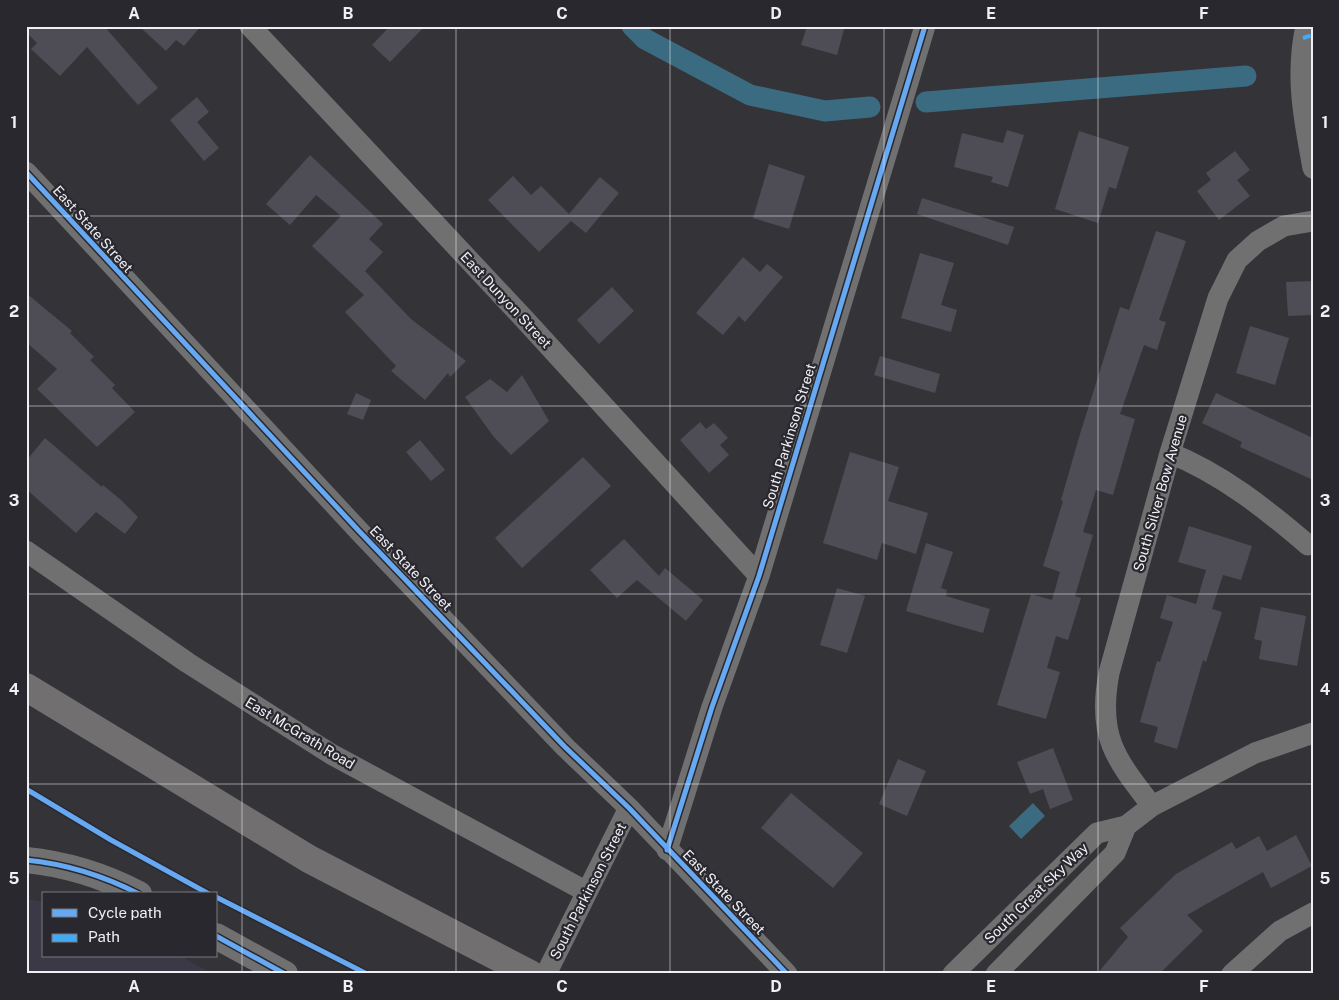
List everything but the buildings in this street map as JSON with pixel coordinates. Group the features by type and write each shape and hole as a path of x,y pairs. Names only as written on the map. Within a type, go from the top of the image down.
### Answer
{"highway":[{"path":"26,687 309,859 530,974"}],"street":[{"name":"East Dunyon Street","path":"250,26 520,315 759,576"},
{"name":"South Parkinson Street","path":"667,850 712,707 759,576 925,26"},
{"path":"1306,26 1300,74 1300,97 1313,168"},
{"name":"East State Street","path":"26,172 359,531 565,747 629,808 787,974"},
{"name":"South Silver Bow Avenue","path":"1152,806 1119,763 1110,741 1105,719 1104,696 1109,673 1170,453 1218,298 1237,260 1258,241 1284,226 1313,221"},
{"path":"1170,453 1196,464 1235,488 1308,545"},
{"name":"East McGrath Road","path":"26,551 188,663 332,754 587,892"},
{"name":"South Great Sky Way","path":"953,974 1097,834 1126,826 1152,806 1255,753 1313,733"},
{"name":"South Parkinson Street","path":"546,974 629,808"},
{"name":"South Great Sky Way","path":"996,974 1115,852 1126,826"},
{"path":"26,860 76,868 113,881 135,892"},
{"path":"1232,974 1280,931 1313,912"},
{"path":"218,937 285,974"}],"shaded area":[{"path":"26,899 42,902 42,958 184,958 212,974 26,974"}],"water":[{"path":"1033,803 1045,816 1021,839 1009,826"}],"waterway":[{"path":"632,26 645,39 750,95 825,111 870,107"},
{"path":"926,102 1246,76"}],"marked path":[{"path":"1303,38 1313,35"}],"cycle path":[{"path":"667,850 712,707 759,576 925,26"},
{"path":"26,172 359,531 565,747 629,808 787,974"},
{"path":"26,789 111,840 205,892"},
{"path":"26,860 56,864 84,871 135,892"},
{"path":"218,898 367,974"},
{"path":"218,937 285,974"}]}
